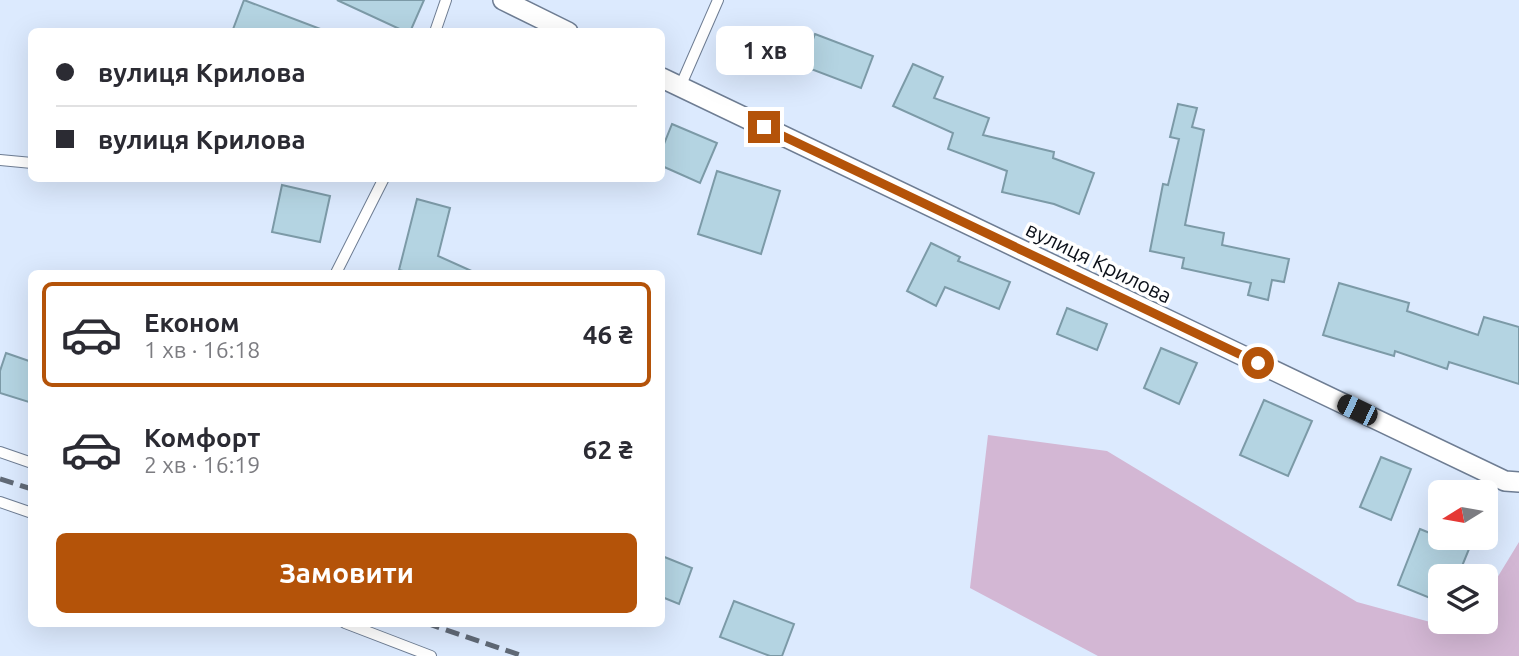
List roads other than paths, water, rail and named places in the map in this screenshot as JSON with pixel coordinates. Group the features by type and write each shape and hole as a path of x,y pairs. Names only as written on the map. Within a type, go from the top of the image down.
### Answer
{"street":[{"path":"503,0 560,28"},
{"name":"вулиця Крилова","path":"665,80 1505,481 1519,482"}],"lane":[{"path":"436,28 446,0"},
{"path":"680,87 718,0"},
{"path":"0,160 28,163"},
{"path":"337,270 381,182"},
{"path":"0,453 28,462"},
{"path":"0,502 28,512"},
{"path":"355,627 431,656"}],"railway":[{"path":"0,479 28,488"},
{"path":"438,627 523,656"}]}
